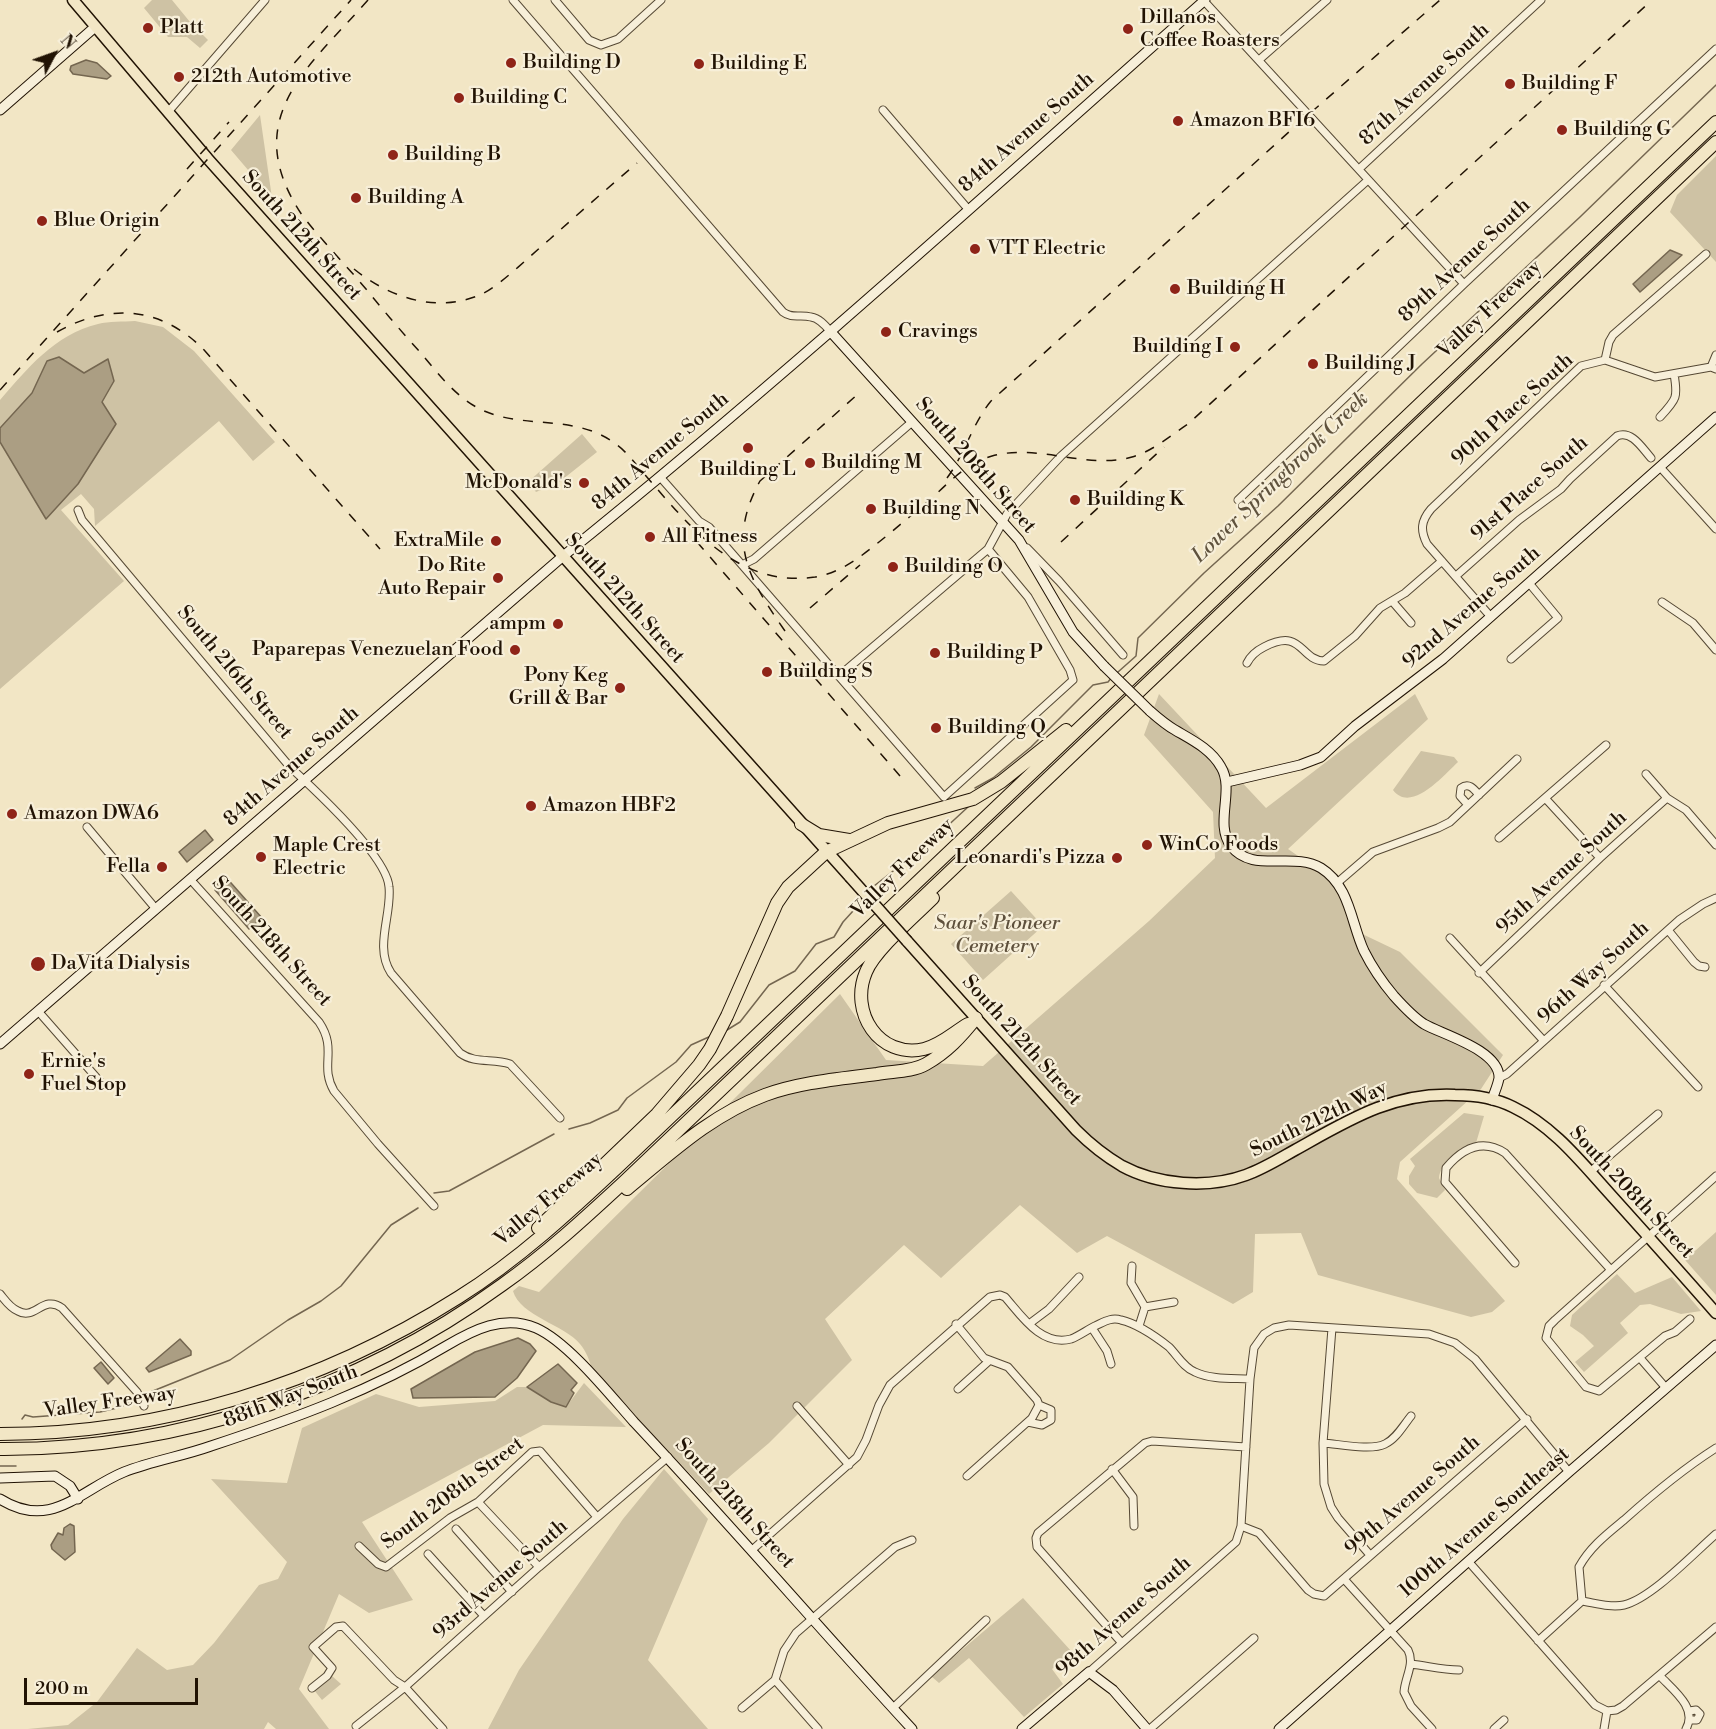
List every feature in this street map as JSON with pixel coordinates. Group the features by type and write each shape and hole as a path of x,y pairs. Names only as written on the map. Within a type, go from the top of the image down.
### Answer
{"highway":[{"name":"Valley Freeway","path":"3,1434 99,1428 146,1421 262,1391 355,1354 404,1329 460,1296 538,1239 581,1201 1716,122"},
{"name":"Valley Freeway","path":"0,1449 78,1446 132,1438 229,1417 305,1392 342,1377 426,1334 466,1310 526,1267 575,1227 986,839 1714,144"},
{"path":"491,1274 657,1114 690,1077 710,1049 777,903 788,887 826,852 888,823 944,802 973,799 1000,782 1075,722 1108,699"},
{"path":"801,824 819,835 853,840"},
{"path":"976,1018 930,1047 916,1050 903,1048 886,1042 872,1029 862,1012 860,995 863,979 873,960 954,879 986,839"},
{"path":"575,1227 609,1204 702,1128 734,1108 794,1087 902,1071 925,1065 959,1040 976,1018"},
{"path":"0,1456 43,1454 78,1446"}],"main road":[{"name":"South 212th Street","path":"73,0 168,112 562,557 1060,1113 1097,1149 1122,1166 1136,1172 1178,1182"},
{"name":"South 212th Way","path":"1178,1182 1215,1182 1246,1176 1351,1120 1402,1098 1448,1094 1492,1100 1512,1106"},
{"name":"South 208th Street","path":"1512,1106 1540,1123 1590,1172 1716,1313"}],"street":[{"path":"168,112 265,0"},
{"name":"South 208th Street","path":"513,0 783,312 791,317 810,316 830,331 1019,540 1073,632 1104,666 1150,711 1211,755 1221,766 1227,782"},
{"path":"555,0 589,40 602,45 618,39 661,0"},
{"path":"1205,0 1464,284"},
{"name":"84th Avenue South","path":"0,1044 562,557 661,478 1205,0"},
{"path":"1259,60 1327,0"},
{"name":"87th Avenue South","path":"1359,169 1541,0"},
{"path":"0,110 95,27"},
{"name":"89th Avenue South","path":"1238,500 1464,284 1716,49"},
{"path":"883,110 968,209"},
{"name":"87th Avenue South","path":"839,676 988,549 1007,514 1061,456 1368,180"},
{"name":"90th Place South","path":"1442,561 1427,544 1422,532 1422,525 1431,509 1575,370 1581,366 1605,360 1613,335 1706,254"},
{"path":"1605,360 1655,377 1713,368 1716,355"},
{"path":"1660,417 1674,403 1677,396 1674,374"},
{"name":"92nd Avenue South","path":"1227,782 1300,765 1321,757 1355,726 1443,659 1716,417"},
{"path":"742,565 754,559 912,422"},
{"name":"91st Place South","path":"1456,576 1519,520 1561,489 1617,436 1629,435 1651,458"},
{"path":"1660,467 1716,529"},
{"path":"661,478 699,521 709,527 839,676 944,802 1073,680 1070,670 1028,597 988,549"},
{"name":"South 216th Street","path":"78,510 82,520 290,767 325,798 382,865 389,887 383,951 391,973 460,1053 476,1060 500,1060 510,1064 560,1118"},
{"path":"1019,540 1059,581 1123,655"},
{"path":"1247,663 1252,654 1277,640 1292,642 1319,661 1327,659 1355,636 1376,612 1416,584 1442,561 1491,616"},
{"path":"1511,659 1558,618 1529,583"},
{"path":"1392,601 1412,623"},
{"path":"1662,602 1693,623 1716,650"},
{"path":"1499,838 1606,745"},
{"path":"1337,883 1373,852 1445,825 1517,759"},
{"path":"1646,774 1668,798 1686,810 1716,845"},
{"path":"1227,782 1225,834 1228,842 1238,853 1254,861 1308,862 1320,868 1337,883 1346,898 1364,950 1394,996 1424,1024 1451,1034 1476,1048 1495,1067 1499,1078 1492,1100"},
{"path":"1468,805 1460,795 1461,788 1465,785 1471,786 1479,795"},
{"path":"1545,798 1600,858"},
{"name":"95th Avenue South","path":"1479,973 1600,858 1668,798"},
{"path":"87,827 156,909"},
{"name":"South 218th Street","path":"190,879 319,1022 328,1039 328,1082 378,1144 434,1206"},
{"name":"96th Way South","path":"1499,1078 1507,1074 1668,930 1691,911 1716,898"},
{"path":"1668,930 1694,962 1706,967"},
{"path":"1450,939 1543,1040"},
{"path":"1604,985 1698,1087"},
{"path":"38,1011 103,1085"},
{"path":"1590,1172 1658,1114"},
{"path":"1515,1263 1447,1185 1444,1176 1449,1165 1471,1147 1486,1145 1505,1153 1611,1270"},
{"path":"1690,1319 1675,1332 1665,1336 1599,1391 1586,1387 1547,1341 1549,1326 1716,1176"},
{"path":"1132,1266 1131,1283 1145,1307 1139,1326"},
{"path":"1029,1324 1049,1309 1079,1277"},
{"path":"0,1294 11,1306 24,1313 29,1313 49,1303 57,1304 140,1399"},
{"path":"752,1550 857,1457 890,1385 986,1299 995,1295 1005,1297 1041,1334 1059,1340 1073,1338 1110,1319 1118,1319 1139,1326 1168,1347 1190,1370 1210,1377 1250,1379"},
{"path":"1145,1307 1174,1302"},
{"name":"88th Way South","path":"0,1499 21,1508 44,1511 61,1508 96,1486 126,1471 209,1447 314,1411 413,1366 481,1328 496,1323 514,1323"},
{"name":"South 218th Street","path":"514,1323 538,1329 566,1349 668,1457 912,1729"},
{"path":"957,1324 989,1361 1008,1367 1039,1405 1051,1410 1052,1420 1042,1425 1030,1420"},
{"path":"1241,1526 1254,1348 1264,1335 1274,1328 1288,1325 1429,1334 1455,1343 1475,1359 1527,1419 1545,1446 1569,1472"},
{"path":"1092,1328 1107,1351 1111,1364"},
{"path":"1332,1328 1323,1443 1323,1478 1331,1507 1370,1556"},
{"name":"100th Avenue Southeast","path":"1279,1729 1716,1345"},
{"path":"1640,1358 1666,1388"},
{"path":"958,1389 989,1361"},
{"path":"967,1476 1030,1420 1039,1405"},
{"path":"797,1406 849,1465"},
{"path":"1323,1443 1373,1447 1384,1444 1400,1431 1411,1416"},
{"name":"99th Avenue South","path":"1241,1526 1259,1533 1308,1590 1320,1596 1327,1594 1527,1419"},
{"path":"1121,1642 1040,1551 1036,1543 1038,1533 1140,1446 1152,1441 1246,1447"},
{"path":"1582,1601 1579,1567 1594,1546 1655,1492 1716,1448"},
{"name":"South 208th Street","path":"359,1546 378,1564 386,1567 450,1518 478,1502 532,1452 540,1451 597,1517"},
{"name":"93rd Avenue South","path":"356,1726 405,1687 668,1457"},
{"path":"1112,1469 1133,1497 1134,1526"},
{"path":"0,1478 55,1476 70,1486 78,1499"},
{"path":"478,1502 539,1568"},
{"name":"98th Avenue South","path":"1022,1729 1230,1548 1236,1542 1241,1526"},
{"path":"456,1529 512,1592"},
{"path":"1582,1601 1613,1606 1625,1605 1638,1599 1716,1534"},
{"path":"742,1708 776,1680 789,1642 812,1618 895,1547 912,1540"},
{"path":"428,1554 484,1616"},
{"path":"1468,1561 1595,1705 1607,1711 1623,1706 1715,1630"},
{"path":"1344,1579 1408,1650 1411,1664 1404,1692 1411,1706 1432,1729"},
{"path":"1538,1641 1582,1601"},
{"path":"893,1708 987,1620"},
{"path":"312,1688 327,1676 332,1668 313,1647 336,1627 343,1626 394,1680 405,1687 443,1729"},
{"path":"1089,1672 1105,1683 1149,1729 1254,1638"},
{"path":"1411,1664 1444,1670 1459,1670"},
{"path":"1660,1676 1690,1715 1686,1729"},
{"path":"1081,1678 1104,1687 1123,1702"},
{"path":"776,1680 818,1729"},
{"path":"1604,1729 1607,1711"},
{"path":"1494,1729 1504,1720"}],"green space":[{"path":"152,0 172,0 208,40 200,48 187,37 168,37 144,8"},
{"path":"260,115 272,198 231,150"},
{"path":"1716,156 1716,262 1670,212 1677,195"},
{"path":"135,321 163,327 194,351 275,442 253,461 219,421 95,526 94,509 81,494 61,510 124,581 0,689 0,400 43,354 68,336 98,324"},
{"path":"582,434 597,452 558,483 536,492 528,482"},
{"path":"1159,694 1266,808 1415,694 1428,719 1288,849 1337,883 1356,931 1400,952 1503,1055 1481,1089 1400,1162 1397,1179 1505,1301 1492,1312 1471,1317 1318,1275 1301,1233 1255,1234 1253,1292 1233,1304 1107,1236 1077,1253 1020,1205 941,1278 904,1245 825,1319 852,1360 769,1443 709,1494 592,1370 588,1356 580,1344 564,1331 524,1307 517,1300 513,1291 519,1286 539,1292 840,994 886,1060 983,1066 1149,921 1215,858 1213,812 1144,735"},
{"path":"1421,751 1454,757 1458,762 1427,790 1409,798 1400,796 1393,790"},
{"name":"Saar's Pioneer Cemetery","path":"1011,891 1043,926 983,980 951,944"},
{"path":"1464,1113 1484,1116 1476,1143 1458,1151 1443,1166 1439,1178 1445,1190 1437,1198 1417,1193 1409,1184 1409,1176 1415,1166 1410,1159"},
{"path":"1716,1232 1716,1295 1685,1260"},
{"path":"1617,1274 1635,1293 1672,1277 1701,1311 1681,1314 1650,1304 1640,1305 1620,1323 1628,1333 1584,1372 1575,1362 1594,1346 1570,1326 1572,1315"},
{"path":"584,1383 626,1427 543,1425 362,1522 413,1600 369,1613 339,1594 299,1689 329,1729 276,1729 268,1722 264,1729 28,1729 68,1725 97,1702 137,1648 167,1670 193,1665 214,1643 259,1585 278,1579 287,1562 211,1479 287,1483 302,1428 376,1394 419,1407 495,1401 517,1387 527,1387 551,1402 566,1407"},
{"path":"664,1469 708,1519 648,1660 708,1729 488,1729 519,1670 623,1519"},
{"path":"1023,1598 1072,1652 1052,1669 1063,1684 1024,1717 969,1658 939,1683 931,1676"},
{"path":"332,1676 341,1684 322,1700 314,1690"}],"shaded area":[{"path":"86,60 97,63 111,76 107,79 73,74 70,70 71,66"},
{"path":"1670,250 1682,255 1640,292 1633,284"},
{"path":"59,357 84,373 108,359 114,381 102,402 116,424 78,484 46,519 0,442 0,428 32,393 47,361"},
{"path":"205,830 213,840 187,862 179,852"},
{"path":"224,875 262,918 249,929 215,890"},
{"path":"518,1338 530,1344 536,1351 517,1378 495,1397 413,1398 411,1389 475,1352"},
{"path":"180,1339 191,1351 191,1355 149,1372 146,1368"},
{"path":"101,1362 114,1378 108,1384 94,1368"},
{"path":"558,1364 577,1383 571,1390 574,1393 566,1407 551,1402 527,1387"},
{"path":"70,1524 74,1526 75,1552 65,1560 52,1549 51,1545 58,1533 63,1535 64,1528"}],"waterway":[{"name":"Lower Springbrook Creek","path":"1118,672 1136,656 1138,638 1204,573 1278,506 1422,364 1580,217 1716,85"},
{"name":"Lower Springbrook Creek","path":"975,788 993,778 1031,747 1093,685 1108,682 1112,677"},
{"name":"Lower Springbrook Creek","path":"870,892 874,886 929,843 968,807"},
{"name":"Lower Springbrook Creek","path":"727,1030 740,1022 769,985 795,971 816,944 834,937 843,922 863,900"},
{"name":"Lower Springbrook Creek","path":"569,1129 590,1123 618,1110 627,1098 676,1062 691,1045 711,1036"},
{"name":"Lower Springbrook Creek","path":"434,1193 449,1191 554,1134"},
{"name":"Lower Springbrook Creek","path":"143,1395 230,1360 288,1320 321,1301 341,1286 391,1225 418,1208"},
{"name":"Lower Springbrook Creek","path":"22,1419 25,1415 33,1417 100,1412 121,1407 136,1398"},
{"path":"0,1466 16,1466"}],"railway":[{"path":"0,390 351,0"},
{"path":"368,0 304,73 288,97 279,123 277,150 284,181 302,215 440,376 464,399 482,410 499,416 568,425 601,435 625,452 699,534 719,550 740,564 762,573 787,578 815,577 846,566 889,534 959,474 983,459 1027,452 1079,459 1114,460 1132,457 1161,443 1188,424 1652,0"},
{"path":"947,478 991,401 1300,122 1440,0"},
{"path":"187,169 229,122"},
{"path":"354,269 383,288 415,300 448,303 482,294 507,276 637,163"},
{"path":"57,332 77,322 116,313 154,318 172,325 189,336 205,351 380,549"},
{"path":"785,631 761,594 746,560 743,542 744,523 750,503 760,481 858,394"},
{"path":"1061,542 1164,447"},
{"path":"697,542 900,776"},
{"path":"810,608 860,565"}],"place":[{"name":"Platt","path":"148,28"},
{"name":"Dillanos Coffee Roasters","path":"1128,29"},
{"name":"Building D","path":"511,63"},
{"name":"Building E","path":"699,64"},
{"name":"212th Automotive","path":"179,77"},
{"name":"Building F","path":"1510,84"},
{"name":"Building C","path":"459,98"},
{"name":"Amazon BFI6","path":"1178,121"},
{"name":"Building G","path":"1562,130"},
{"name":"Building B","path":"393,155"},
{"name":"Building A","path":"356,198"},
{"name":"Blue Origin","path":"42,221"},
{"name":"VTT Electric","path":"975,249"},
{"name":"Building H","path":"1175,289"},
{"name":"Cravings","path":"886,332"},
{"name":"Building I","path":"1235,347"},
{"name":"Building J","path":"1313,364"},
{"name":"Building L","path":"748,448"},
{"name":"Building M","path":"810,463"},
{"name":"McDonald's","path":"584,483"},
{"name":"Building K","path":"1075,500"},
{"name":"Building N","path":"871,509"},
{"name":"All Fitness","path":"650,537"},
{"name":"ExtraMile","path":"496,541"},
{"name":"Building O","path":"893,567"},
{"name":"Do Rite Auto Repair","path":"498,578"},
{"name":"ampm","path":"558,624"},
{"name":"Paparepas Venezuelan Food","path":"515,650"},
{"name":"Building P","path":"935,653"},
{"name":"Building S","path":"767,672"},
{"name":"Pony Keg Grill & Bar","path":"620,688"},
{"name":"Building Q","path":"936,728"},
{"name":"Amazon HBF2","path":"531,806"},
{"name":"Amazon DWA6","path":"12,814"},
{"name":"WinCo Foods","path":"1147,845"},
{"name":"Maple Crest Electric","path":"261,857"},
{"name":"Leonardi's Pizza","path":"1117,858"},
{"name":"Fella","path":"162,867"},
{"name":"DaVita Dialysis","path":"38,964"},
{"name":"Ernie's Fuel Stop","path":"29,1074"}]}
